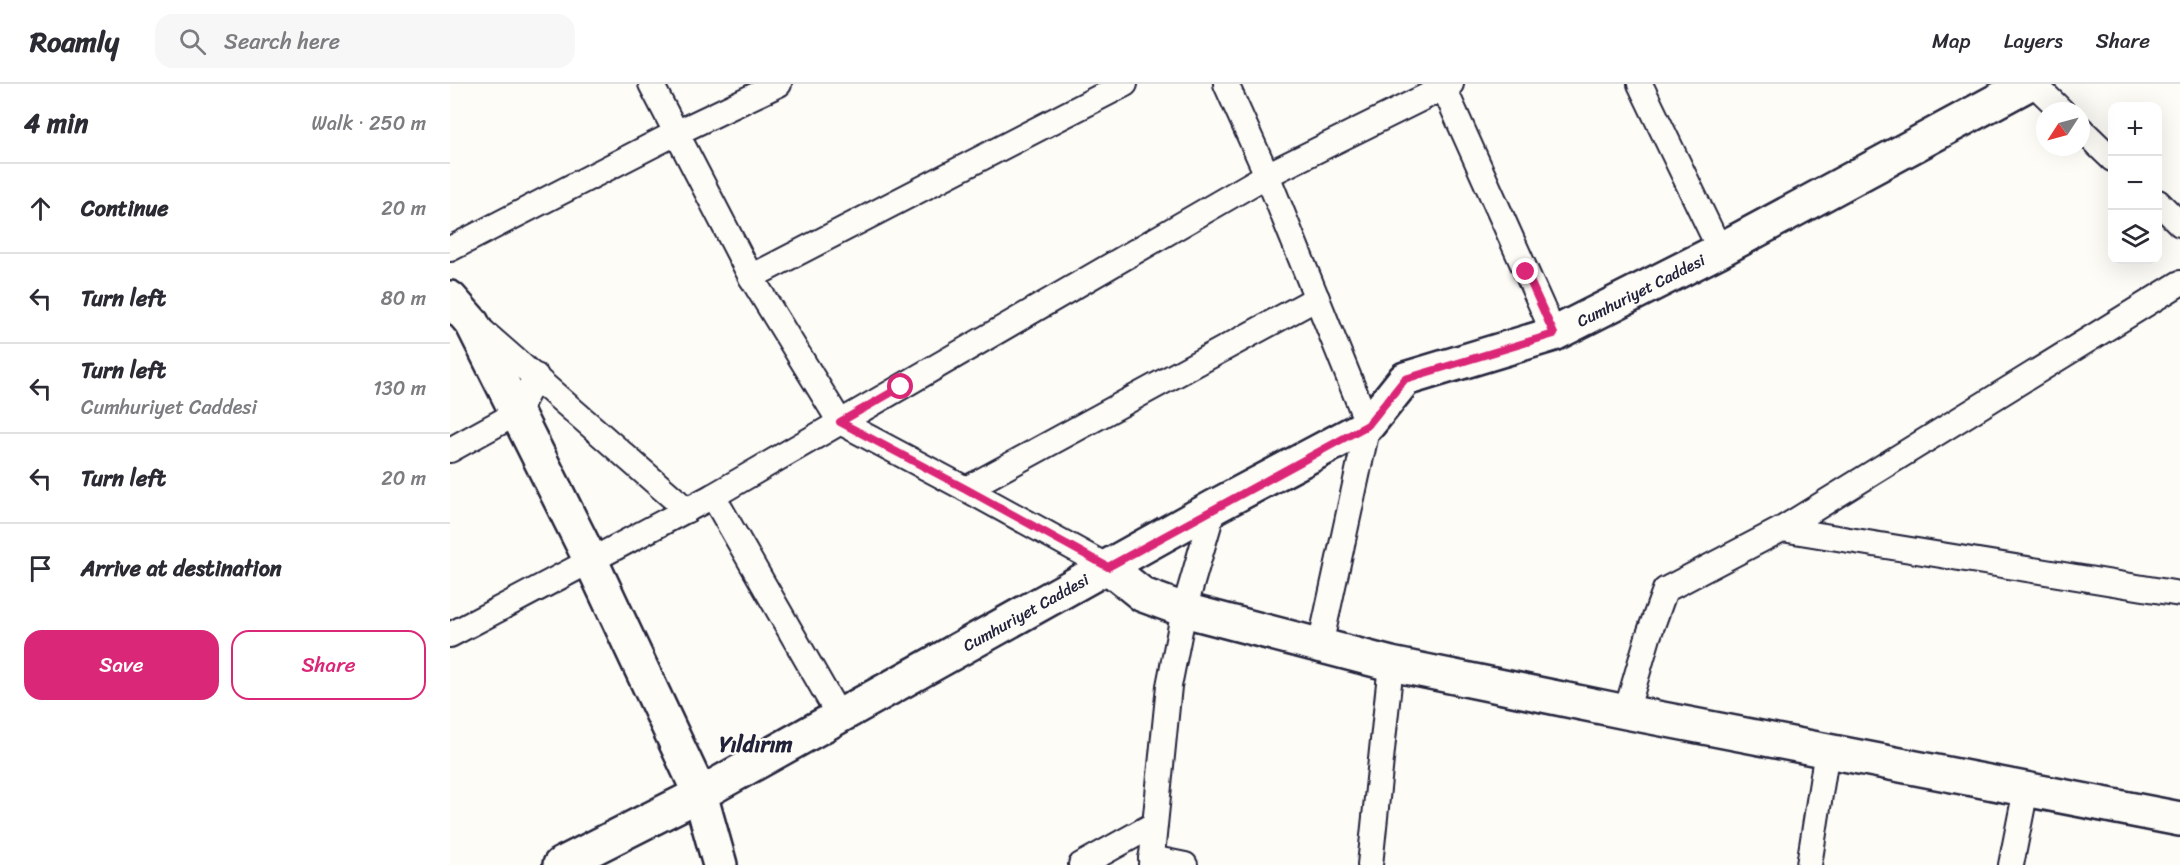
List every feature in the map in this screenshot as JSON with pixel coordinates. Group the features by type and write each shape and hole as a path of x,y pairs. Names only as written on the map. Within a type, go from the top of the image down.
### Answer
{"street":[{"path":"651,84 751,277 840,422 1108,567 1143,595 1184,610 1391,664 2180,819"},
{"path":"450,249 676,133 778,84"},
{"path":"751,277 1125,84"},
{"path":"1226,84 1267,176 1368,425 1320,646"},
{"path":"1640,84 1720,250"},
{"name":"Cumhuriyet Caddesi","path":"560,865 700,794 1214,507 1368,425 1405,379 1554,334 1720,250 2028,84"},
{"path":"2034,84 2053,102"},
{"path":"450,635 713,496 1267,176 1447,86 1554,334"},
{"path":"2090,138 2109,156"},
{"path":"2162,207 2180,224"},
{"path":"1626,712 1648,637 1665,590 1782,530 2180,283"},
{"path":"450,298 472,322 687,510"},
{"path":"966,489 1317,298"},
{"path":"472,322 591,561 700,794 720,865"},
{"path":"450,450 517,413 536,376"},
{"path":"713,496 839,716"},
{"path":"1185,865 1151,861 1169,686 1184,610 1214,507"},
{"path":"1782,530 2180,594"},
{"path":"1370,865 1391,664"},
{"path":"1809,865 1827,750"},
{"path":"2011,865 2026,789"},
{"path":"1081,865 1155,824"}],"district":[{"name":"Yıldırım","path":"756,744"}],"route":[{"path":"901,387 840,422 1108,567 1214,507 1368,425 1405,379 1554,334 1526,272"}]}
